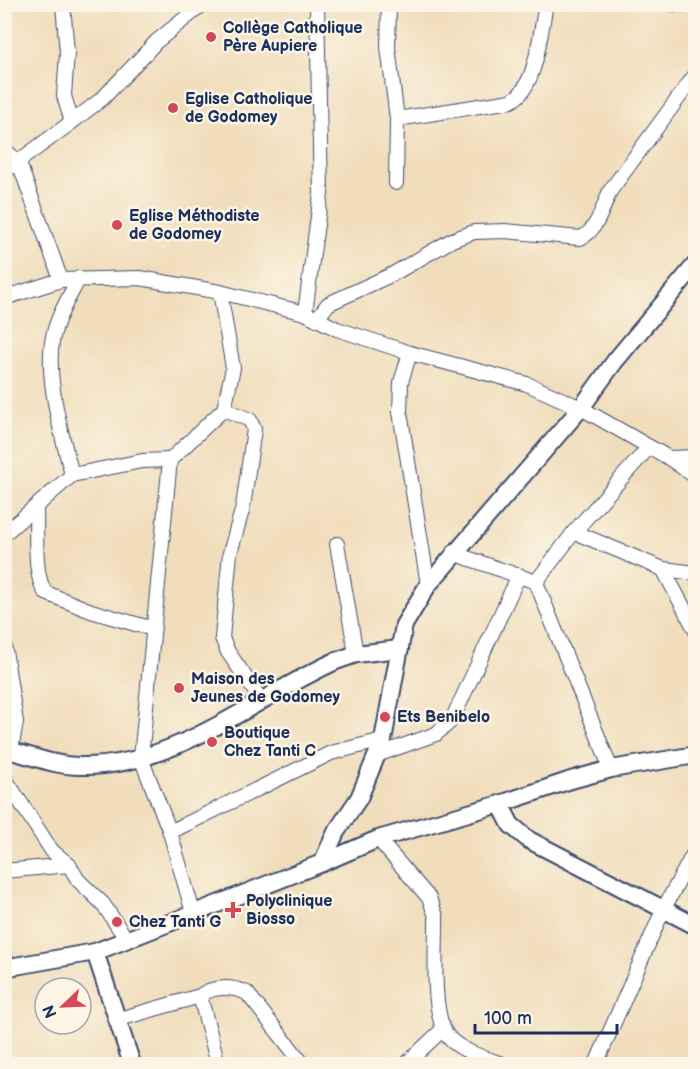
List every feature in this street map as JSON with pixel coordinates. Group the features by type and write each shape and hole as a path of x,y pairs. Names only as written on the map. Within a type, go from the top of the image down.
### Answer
{"main road":[{"path":"322,863 336,832 359,798 380,747 404,625 428,585 453,553 581,408 615,361 696,264"},
{"path":"8,750 44,761 80,766 114,764 141,759 157,754 318,669 356,654 400,649"},
{"path":"4,968 95,952 194,916 378,839 611,769 696,755"},
{"path":"500,804 511,825 529,840 696,926"},
{"path":"95,952 132,1065"}],"street":[{"path":"63,4 67,54 64,96 72,122"},
{"path":"4,172 19,163 112,90 158,41 203,4"},
{"path":"311,316 321,194 317,4"},
{"path":"388,4 388,47 397,118 396,183"},
{"path":"397,118 511,101 518,98 529,82 546,4"},
{"path":"674,4 696,5"},
{"path":"311,316 328,304 393,274 452,240 474,232 505,231 580,238 587,236 603,210 610,191 696,74"},
{"path":"4,148 19,163 61,280"},
{"path":"72,475 55,403 52,346 55,329 79,278"},
{"path":"4,298 61,280 79,278 140,278 220,292 311,316 337,329 410,353 527,384 581,408 669,458 696,477"},
{"path":"194,916 170,832 141,759 170,460 224,409 233,368 220,292"},
{"path":"410,353 401,382 400,412 428,585"},
{"path":"224,409 250,420 254,429 243,507 230,552 222,638 228,652 261,700"},
{"path":"536,582 574,532 649,447"},
{"path":"669,458 696,457"},
{"path":"4,534 72,475 142,460 170,460"},
{"path":"36,508 39,574 42,588 46,593 91,611 153,629"},
{"path":"574,532 663,569 696,573"},
{"path":"337,544 356,654"},
{"path":"453,553 536,582 611,769"},
{"path":"663,569 696,631"},
{"path":"170,832 322,757 436,734 452,720 519,575"},
{"path":"4,644 16,722 8,750"},
{"path":"4,777 9,794 52,851 69,865 78,880 103,904 128,940"},
{"path":"378,839 429,898 434,908 438,1013 442,1030 453,1042 502,1065"},
{"path":"596,1065 663,910 696,849"},
{"path":"4,871 69,865"},
{"path":"116,1020 219,989 234,988 247,993 303,1065"},
{"path":"200,996 218,1065"},
{"path":"405,1065 442,1030"}],"place":[{"name":"Collège Catholique Père Aupiere","path":"211,37"},
{"name":"Eglise Catholique de Godomey","path":"173,108"},
{"name":"Eglise Méthodiste de Godomey","path":"117,225"},
{"name":"Maison des Jeunes de Godomey","path":"179,688"},
{"name":"Ets Benibelo","path":"385,717"},
{"name":"Boutique Chez Tanti C","path":"212,742"},
{"name":"Polyclinique Biosso","path":"233,910"},
{"name":"Chez Tanti G","path":"117,922"}]}
